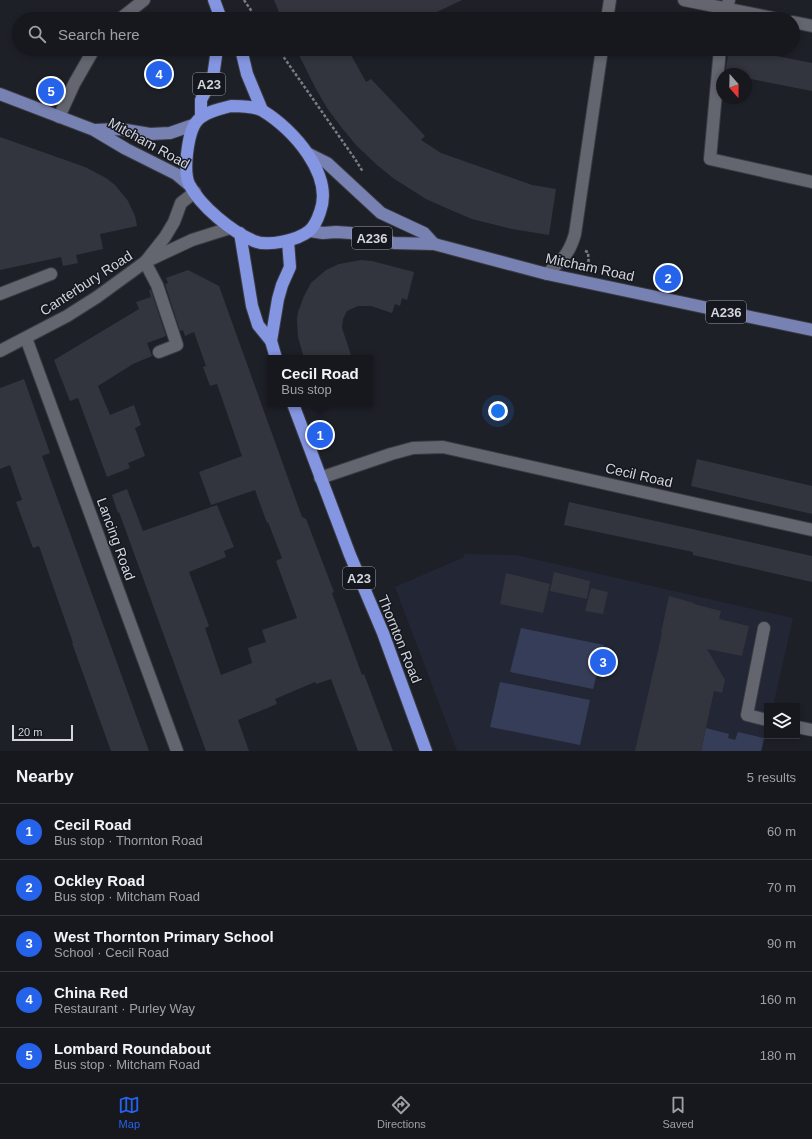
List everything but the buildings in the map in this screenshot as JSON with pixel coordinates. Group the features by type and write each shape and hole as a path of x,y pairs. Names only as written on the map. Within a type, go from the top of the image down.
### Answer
{"highway":[{"path":"214,0 219,12"},
{"name":"A23","path":"197,121 201,100 213,77 216,56"},
{"path":"243,56 247,74 262,110"},
{"path":"231,106 247,106 262,110 282,125 309,154 320,178 322,206 317,220 310,230 288,241 271,243 255,242 235,230 208,209 192,188 186,170 189,137 197,121 214,110 231,106"},
{"path":"235,230 252,306 258,325 271,342 275,355"},
{"path":"271,342 278,299 290,267 288,241"},
{"name":"Thornton Road","path":"293,407 350,555 383,633 426,751"}],"main road":[{"name":"Mitcham Road","path":"0,94 94,130 126,149 176,174 192,188"},
{"name":"Mitcham Road","path":"94,130 120,129 150,134 170,133 197,121"},
{"name":"Mitcham Road","path":"309,154 327,163 381,213 424,233 434,244"},
{"name":"Mitcham Road","path":"310,230 323,233 351,233 394,243 434,244 547,274 812,330"}],"street":[{"path":"129,12 144,0"},
{"path":"608,12 610,0"},
{"path":"684,0 742,12"},
{"path":"800,23 812,26"},
{"path":"59,117 74,84 90,56"},
{"path":"547,274 571,249 575,234 601,56"},
{"path":"719,56 710,159 812,182"},
{"name":"Canterbury Road","path":"146,262 165,237 174,222 181,203 192,188"},
{"name":"Canterbury Road","path":"0,351 67,316 97,297 146,262 192,240 235,230"},
{"path":"146,262 157,285 177,345 159,352"},
{"path":"0,294 51,274"},
{"name":"Lancing Road","path":"26,338 177,751"},
{"name":"Cecil Road","path":"320,478 413,448 443,446 812,530"},
{"path":"764,628 747,715 764,719"},
{"path":"800,728 812,730"}],"path":[{"path":"244,0 252,12"},
{"path":"283,56 355,159 366,178"},
{"path":"580,250 588,252 590,265"}],"shaded area":[{"path":"464,554 516,555 793,618 774,703 764,703 765,739 762,751 457,751 395,587 464,557"},
{"path":"521,628 604,645 593,689 510,672"},
{"path":"500,682 590,700 580,745 490,727"},
{"path":"706,728 729,734 728,738 735,740 738,732 764,738 761,751 701,751"}],"place":[{"name":"China Red","path":"159,74"},
{"name":"Lombard Roundabout","path":"51,91"},
{"name":"Ockley Road","path":"668,278"},
{"name":"Cecil Road","path":"320,435"},
{"name":"West Thornton Primary School","path":"603,662"}]}
